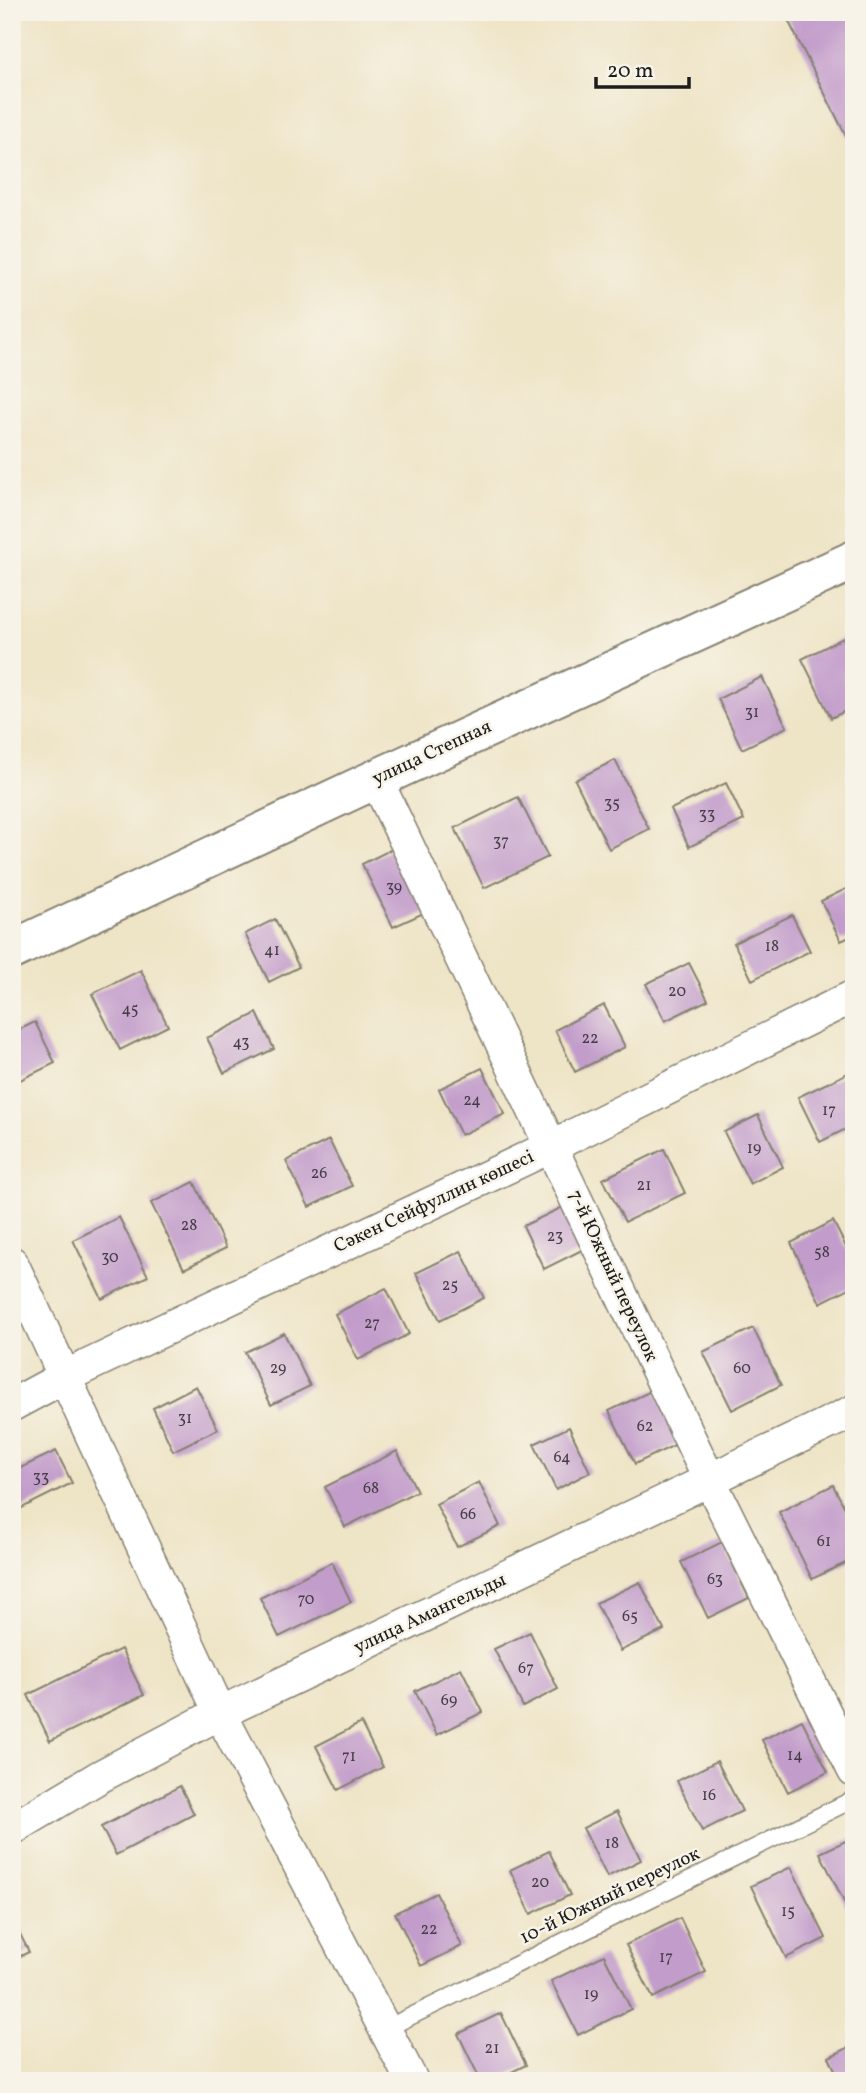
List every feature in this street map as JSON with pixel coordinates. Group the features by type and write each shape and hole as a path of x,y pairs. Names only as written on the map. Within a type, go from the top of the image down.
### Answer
{"street":[{"name":"улица Степная","path":"12,950 376,779 854,560"},
{"name":"7-й Южный переулок","path":"376,779 710,1481 854,1771"},
{"name":"Сәкен Сейфуллин көшесі","path":"12,1405 64,1377 552,1146 854,996"},
{"path":"12,1263 220,1713 412,2081"},
{"name":"улица Амангельды","path":"12,1829 99,1777 220,1713 854,1411"}],"lane":[{"name":"10-й Южный переулок","path":"386,2029 854,1799"}],"building":[{"path":"784,12 854,12 854,152"},
{"path":"843,638 854,661 854,707 831,718 802,659"},
{"path":"762,677 787,727 742,749 718,699"},
{"path":"615,760 649,829 609,849 575,780"},
{"path":"726,783 744,820 689,847 671,809"},
{"path":"518,797 548,857 484,888 455,828"},
{"path":"394,848 426,912 393,927 362,864"},
{"path":"854,885 854,935 841,941 821,901"},
{"path":"792,915 810,951 752,980 734,943"},
{"path":"275,919 299,967 269,982 245,934"},
{"path":"689,963 708,1000 665,1021 646,984"},
{"path":"141,970 168,1026 120,1050 92,994"},
{"path":"604,1005 625,1047 575,1072 555,1030"},
{"path":"257,1013 274,1049 224,1073 207,1038"},
{"path":"35,1022 55,1063 12,1084 12,1033"},
{"path":"482,1068 505,1114 461,1135 439,1089"},
{"path":"850,1072 854,1080 854,1125 820,1142 798,1097"},
{"path":"758,1115 783,1167 750,1184 724,1132"},
{"path":"329,1140 352,1186 309,1207 286,1161"},
{"path":"664,1149 685,1193 625,1222 603,1179"},
{"path":"194,1182 226,1248 184,1269 151,1203"},
{"path":"565,1206 586,1248 544,1269 523,1226"},
{"path":"119,1217 148,1276 102,1299 73,1240"},
{"path":"833,1221 854,1263 854,1286 820,1303 791,1243"},
{"path":"461,1251 484,1298 440,1320 416,1273"},
{"path":"386,1288 409,1334 358,1360 335,1314"},
{"path":"753,1328 781,1385 732,1410 703,1352"},
{"path":"284,1333 310,1386 271,1405 245,1352"},
{"path":"196,1386 218,1429 173,1451 153,1408"},
{"path":"655,1389 681,1442 635,1464 609,1411"},
{"path":"569,1427 590,1472 556,1490 534,1444"},
{"path":"56,1451 72,1483 12,1513 12,1472"},
{"path":"397,1451 417,1491 345,1527 325,1487"},
{"path":"479,1482 500,1526 457,1547 436,1504"},
{"path":"833,1485 854,1526 854,1559 812,1579 779,1512"},
{"path":"722,1542 749,1598 708,1618 681,1562"},
{"path":"332,1562 351,1602 279,1637 260,1598"},
{"path":"640,1582 664,1630 620,1651 596,1603"},
{"path":"530,1632 558,1689 523,1707 494,1649"},
{"path":"121,1649 144,1695 50,1741 28,1695"},
{"path":"461,1668 483,1712 437,1735 415,1691"},
{"path":"802,1720 828,1772 788,1792 762,1740"},
{"path":"361,1723 383,1767 338,1790 316,1746"},
{"path":"717,1761 742,1811 702,1831 677,1781"},
{"path":"180,1786 194,1814 116,1855 101,1827"},
{"path":"617,1811 641,1860 607,1877 583,1828"},
{"path":"854,1837 854,1905 847,1908 820,1853"},
{"path":"549,1851 570,1895 531,1914 510,1870"},
{"path":"791,1867 826,1938 786,1958 751,1886"},
{"path":"436,1893 462,1946 421,1966 395,1913"},
{"path":"12,1918 29,1952 12,1960"},
{"path":"680,1918 706,1972 653,1998 626,1945"},
{"path":"604,1955 631,2009 578,2035 551,1981"},
{"path":"501,2013 526,2065 493,2081 481,2081 458,2034"},
{"path":"854,2045 854,2081 840,2081 829,2057"}]}
